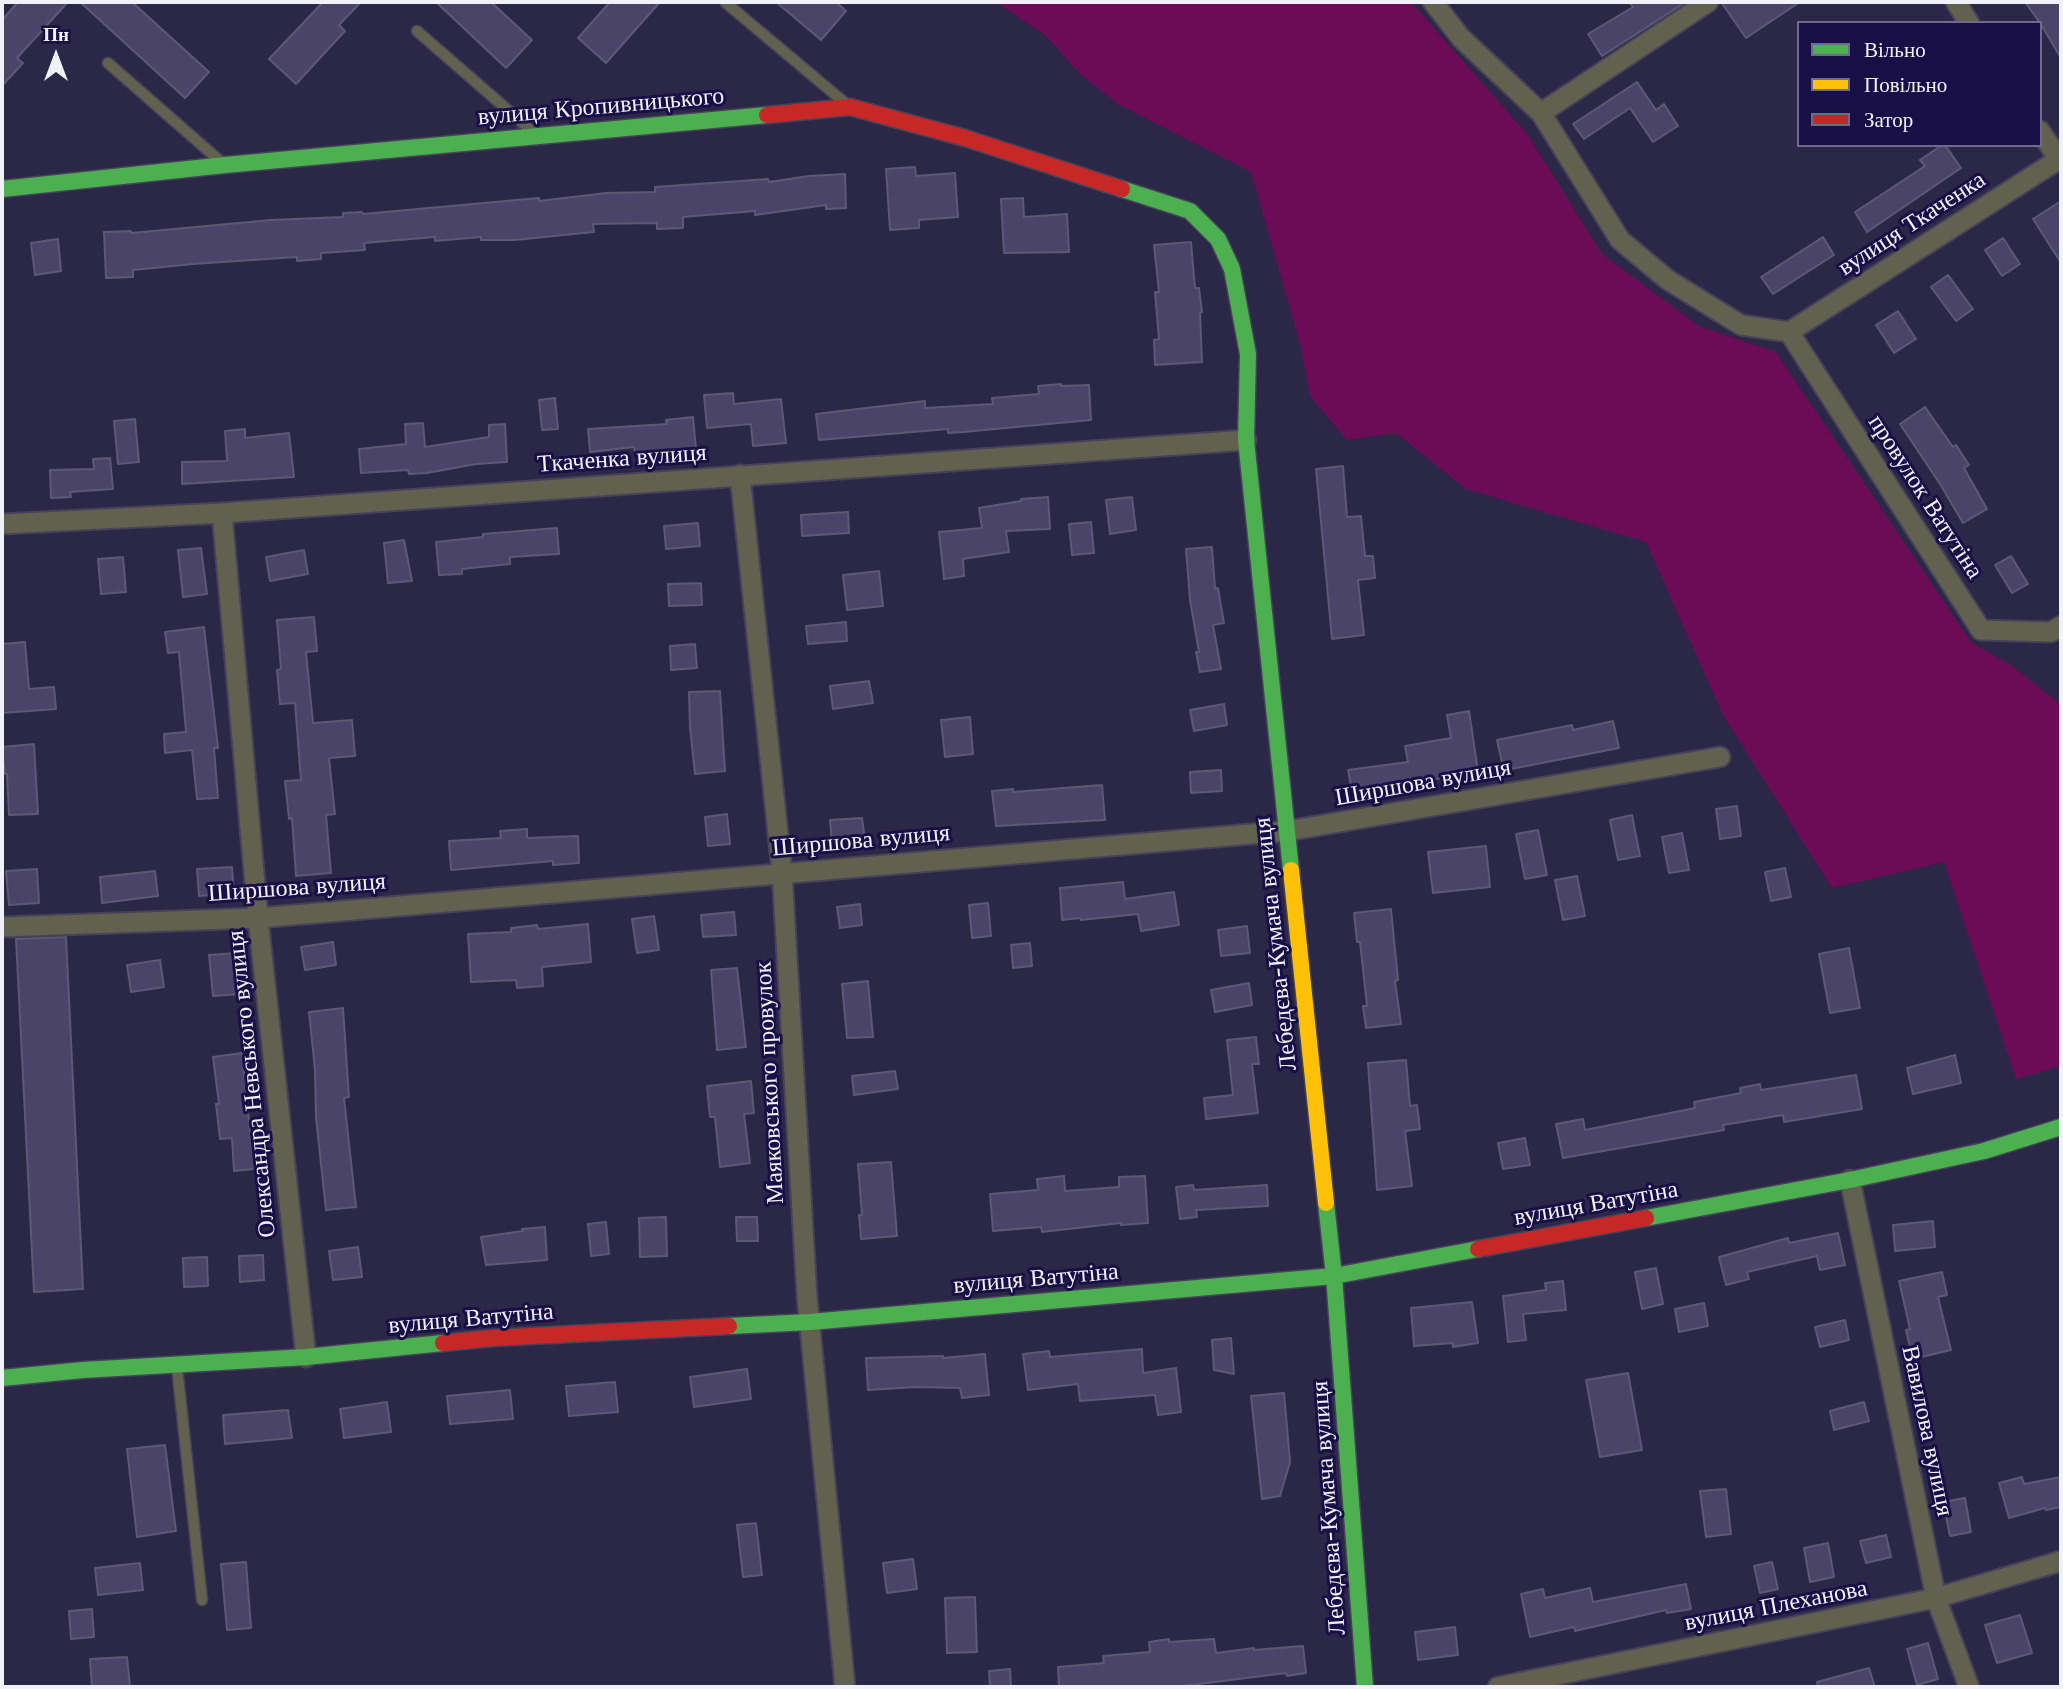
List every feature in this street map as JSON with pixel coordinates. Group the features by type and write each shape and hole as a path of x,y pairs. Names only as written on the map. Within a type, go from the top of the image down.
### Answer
{"street":[{"path":"1433,2 1461,38 1541,113 1620,240 1668,280 1741,325 1789,332"},
{"path":"1541,113 1708,2"},
{"path":"1956,2 1968,21"},
{"name":"вулиця Кропивницького","path":"2,189 225,165 850,107 965,138 1190,211"},
{"path":"2042,134 2061,160"},
{"name":"вулиця Ткаченка","path":"1789,332 2061,160"},
{"name":"Лебедєва-Кумача вулиця","path":"1190,211 1218,239 1232,269 1248,354 1247,440 1334,1276 1365,1687"},
{"name":"провулок Ватутіна","path":"1789,332 1982,630 2056,629"},
{"name":"Ткаченка вулиця","path":"2,524 222,513 1247,440"},
{"name":"Маяковського провулок","path":"740,475 782,872 810,1322 845,1687"},
{"name":"Олександра Невського вулиця","path":"222,513 258,918 306,1357"},
{"name":"Ширшова вулиця","path":"2,927 258,918 1287,831 1720,757"},
{"name":"вулиця Ватутіна","path":"2,1378 306,1357 492,1338 810,1322 1334,1276 1850,1180 1984,1151 2061,1127"},
{"name":"Вавилова вулиця","path":"1850,1180 1936,1598 1969,1687"},
{"name":"вулиця Плеханова","path":"1498,1687 1936,1598 2061,1561"}],"lane":[{"path":"726,3 850,107"},
{"path":"417,31 538,136"},
{"path":"108,63 225,165"},
{"path":"177,1365 202,1600"}],"shaded area":[{"path":"996,2 1411,2 1528,135 1602,254 1699,326 1776,352 1971,642 2014,667 2061,705 2061,1066 2016,1079 1944,862 1832,888 1723,715 1646,542 1466,489 1396,433 1347,440 1310,396 1301,347 1251,172 1118,104 1080,74 1046,36"}],"building":[{"path":"18,2 68,2 17,58 23,63 2,86 2,20"},
{"path":"80,2 132,2 209,72 185,98"},
{"path":"323,2 361,2 339,25 345,31 296,84 269,59"},
{"path":"436,2 491,2 532,40 506,68"},
{"path":"610,2 660,2 606,63 578,38"},
{"path":"776,2 836,2 846,11 821,40"},
{"path":"1629,2 1686,2 1602,56 1588,34 1633,7"},
{"path":"1721,2 1800,2 1746,38"},
{"path":"2025,2 2061,2 2061,58 2042,26 2042,21 2039,21"},
{"path":"1637,82 1656,110 1664,104 1678,126 1653,142 1630,108 1584,139 1573,124"},
{"path":"1939,147 1946,147 1961,168 1867,232 1855,212 1925,166 1920,160"},
{"path":"915,167 916,176 955,173 958,217 919,220 919,228 890,230 886,169"},
{"path":"845,174 846,208 826,209 826,205 755,215 755,211 683,217 683,228 657,229 657,223 593,224 594,232 515,240 481,240 481,237 435,241 435,237 364,243 365,250 321,253 321,259 297,261 297,257 193,264 133,270 133,277 106,278 104,232 131,233 271,220 343,217 343,213 363,214 539,198 539,201 606,193 655,192 655,187 768,179 769,182"},
{"path":"1023,198 1024,217 1067,214 1069,252 1004,253 1001,199"},
{"path":"2061,201 2061,263 2033,219"},
{"path":"1823,237 1834,255 1773,294 1761,277"},
{"path":"2003,238 2020,264 2002,276 1985,250"},
{"path":"58,239 61,271 35,275 31,243"},
{"path":"1191,242 1195,288 1199,288 1202,312 1202,362 1155,365 1154,340 1159,339 1155,292 1159,292 1154,245"},
{"path":"1948,275 1973,309 1956,321 1931,287"},
{"path":"1898,311 1916,339 1894,353 1876,325"},
{"path":"1089,385 1091,420 963,432 948,433 948,429 819,440 816,414 925,401 925,408 993,404 992,398 1039,394 1038,386"},
{"path":"733,393 734,404 781,399 786,443 753,446 751,424 707,428 704,395"},
{"path":"555,398 558,429 542,430 539,400"},
{"path":"1925,407 1969,465 1964,468 1987,509 1963,523 1900,424"},
{"path":"693,417 696,449 635,452 634,447 590,452 588,429 667,424 666,420"},
{"path":"135,419 139,462 118,464 114,421"},
{"path":"423,423 425,447 489,437 489,425 505,424 507,462 476,464 427,473 409,474 408,470 361,473 359,449 406,444 405,424"},
{"path":"245,429 245,438 289,433 294,477 182,484 182,462 227,461 225,431"},
{"path":"110,458 113,489 70,492 71,497 51,498 50,470 94,469 93,459"},
{"path":"1343,466 1347,517 1361,516 1365,556 1373,556 1375,578 1358,580 1364,635 1332,639 1316,469"},
{"path":"1048,497 1050,529 1006,531 1009,552 963,559 964,576 944,579 939,532 982,528 979,508 1021,499"},
{"path":"1132,497 1136,530 1110,534 1106,500"},
{"path":"848,512 849,533 802,536 801,515"},
{"path":"1091,522 1094,553 1072,555 1069,524"},
{"path":"698,523 700,546 666,549 664,526"},
{"path":"557,528 559,554 510,557 510,564 462,569 462,574 439,575 436,542 483,537 483,534"},
{"path":"404,540 412,581 388,583 384,543"},
{"path":"1212,547 1215,589 1218,588 1224,623 1213,625 1221,669 1200,672 1186,549"},
{"path":"201,548 207,594 183,597 178,550"},
{"path":"304,550 308,574 270,581 266,557"},
{"path":"2011,556 2028,584 2012,593 1995,565"},
{"path":"123,557 126,592 101,594 98,559"},
{"path":"879,571 883,606 847,610 843,575"},
{"path":"701,583 702,605 669,606 668,584"},
{"path":"314,617 317,651 306,652 313,723 352,720 355,756 329,758 335,814 326,815 331,873 296,876 292,818 289,819 285,781 301,780 295,703 280,704 277,670 281,669 277,620"},
{"path":"846,622 847,641 808,644 806,626"},
{"path":"204,627 218,748 214,748 218,798 197,799 192,750 165,753 164,734 186,732 179,652 168,653 165,632"},
{"path":"25,642 29,689 54,687 56,709 2,713 2,644"},
{"path":"695,644 697,668 671,670 670,646"},
{"path":"869,681 873,703 833,709 830,686"},
{"path":"720,691 725,771 695,774 689,692"},
{"path":"1224,704 1227,725 1194,731 1190,710"},
{"path":"1469,711 1478,771 1411,784 1352,791 1348,770 1408,762 1405,746 1451,738 1447,715"},
{"path":"970,717 973,754 945,757 941,720"},
{"path":"1613,721 1619,748 1506,770 1505,766 1503,767 1497,740 1572,725 1573,730"},
{"path":"34,744 38,814 9,815 7,774 2,747"},
{"path":"1221,770 1222,791 1191,793 1190,772"},
{"path":"1102,785 1105,820 996,826 992,791 1013,789 1013,792"},
{"path":"1737,806 1741,836 1720,839 1716,809"},
{"path":"727,814 730,844 708,846 705,817"},
{"path":"1632,815 1640,856 1618,860 1610,820"},
{"path":"862,818 865,840 832,843 830,820"},
{"path":"527,829 527,838 578,836 579,863 553,865 553,861 451,870 449,841 501,838 500,831"},
{"path":"1538,830 1547,875 1525,879 1516,834"},
{"path":"1682,833 1689,870 1669,873 1662,837"},
{"path":"1486,846 1490,887 1433,893 1428,852"},
{"path":"232,867 234,893 199,896 197,869"},
{"path":"1785,868 1791,897 1771,901 1765,872"},
{"path":"37,869 39,903 9,905 6,871"},
{"path":"155,871 158,896 102,903 100,877"},
{"path":"1577,876 1585,916 1563,920 1555,880"},
{"path":"1123,882 1125,899 1174,892 1179,925 1141,931 1138,914 1062,920 1060,888"},
{"path":"988,903 991,936 972,938 969,905"},
{"path":"860,904 862,925 840,928 837,907"},
{"path":"1391,909 1398,980 1395,981 1401,1024 1366,1028 1363,1006 1367,1006 1354,913"},
{"path":"734,912 736,935 703,937 701,915"},
{"path":"654,916 659,950 637,953 632,919"},
{"path":"588,924 591,962 542,967 543,986 517,988 516,980 471,982 468,934 511,932 511,928 537,925 538,929"},
{"path":"1247,926 1250,953 1221,956 1218,930"},
{"path":"66,937 83,1289 34,1292 16,939"},
{"path":"333,942 336,965 305,970 301,947"},
{"path":"1030,943 1032,966 1013,968 1011,945"},
{"path":"1849,948 1860,1008 1830,1013 1819,954"},
{"path":"237,953 241,994 213,996 209,955"},
{"path":"160,960 164,987 131,992 127,965"},
{"path":"737,968 746,1047 717,1050 711,970"},
{"path":"868,981 873,1037 847,1038 842,984"},
{"path":"1249,983 1252,1005 1215,1012 1211,990"},
{"path":"343,1008 349,1097 344,1098 356,1207 326,1210 309,1012"},
{"path":"1256,1037 1259,1064 1252,1064 1258,1113 1206,1119 1204,1098 1233,1095 1227,1040"},
{"path":"242,1053 254,1169 234,1171 232,1138 220,1139 213,1057"},
{"path":"1955,1055 1961,1083 1913,1094 1907,1068"},
{"path":"1406,1060 1410,1106 1417,1105 1420,1129 1405,1131 1412,1186 1377,1190 1368,1063"},
{"path":"895,1071 898,1089 854,1095 852,1076"},
{"path":"1856,1075 1862,1109 1784,1122 1783,1115 1723,1125 1724,1130 1563,1158 1556,1124 1583,1119 1585,1130 1695,1108 1694,1102 1741,1093 1740,1088 1760,1084 1761,1090"},
{"path":"751,1081 754,1113 744,1114 750,1163 720,1167 715,1117 710,1117 707,1086"},
{"path":"1525,1138 1530,1165 1503,1169 1498,1143"},
{"path":"891,1162 897,1236 861,1239 858,1164"},
{"path":"1064,1176 1065,1191 1119,1187 1119,1177 1145,1176 1148,1223 1121,1223 1042,1232 1041,1227 993,1231 990,1194 1038,1190 1037,1179"},
{"path":"1193,1185 1194,1190 1267,1185 1268,1206 1196,1210 1197,1217 1180,1219 1176,1187"},
{"path":"666,1217 667,1256 640,1257 639,1218"},
{"path":"736,1217 757,1217 758,1241 737,1241"},
{"path":"1933,1221 1935,1247 1895,1251 1893,1225"},
{"path":"606,1222 609,1254 591,1256 588,1224"},
{"path":"545,1227 547,1260 486,1265 481,1237"},
{"path":"1838,1233 1845,1265 1820,1270 1817,1256 1747,1272 1749,1279 1726,1285 1719,1257 1788,1238 1789,1243"},
{"path":"358,1247 362,1277 333,1280 329,1251"},
{"path":"263,1255 264,1280 240,1282 239,1256"},
{"path":"207,1257 208,1286 184,1287 183,1258"},
{"path":"1656,1268 1663,1304 1642,1309 1635,1272"},
{"path":"1942,1272 1947,1295 1938,1297 1951,1350 1913,1359 1906,1330 1910,1329 1899,1281"},
{"path":"1563,1281 1566,1310 1523,1314 1526,1340 1508,1342 1503,1296 1546,1290 1545,1283"},
{"path":"1472,1302 1478,1343 1453,1347 1453,1343 1414,1346 1411,1308"},
{"path":"1704,1303 1708,1326 1679,1332 1675,1309"},
{"path":"1845,1320 1849,1340 1820,1347 1815,1327"},
{"path":"1231,1338 1234,1374 1214,1370 1212,1340"},
{"path":"1142,1349 1143,1373 1176,1368 1181,1412 1158,1415 1155,1395 1080,1401 1078,1384 1028,1390 1023,1354 1049,1351 1050,1357"},
{"path":"985,1354 989,1395 962,1398 960,1388 868,1390 866,1358 943,1358"},
{"path":"747,1369 751,1399 694,1407 690,1377"},
{"path":"1628,1373 1642,1450 1600,1457 1586,1380"},
{"path":"615,1382 618,1412 569,1416 566,1386"},
{"path":"510,1390 513,1419 450,1424 447,1396"},
{"path":"1284,1393 1290,1462 1280,1496 1262,1499 1251,1396"},
{"path":"387,1402 391,1432 344,1438 340,1409"},
{"path":"1864,1402 1869,1421 1834,1430 1830,1411"},
{"path":"288,1410 292,1438 225,1444 223,1415"},
{"path":"165,1445 176,1531 137,1537 127,1449"},
{"path":"2022,1477 2024,1484 2061,1477 2061,1507 2045,1508 2009,1518 1999,1483"},
{"path":"1726,1489 1731,1534 1706,1537 1700,1491"},
{"path":"1965,1498 1971,1532 1950,1536 1943,1502"},
{"path":"756,1523 762,1575 743,1577 737,1525"},
{"path":"1886,1535 1891,1557 1866,1563 1860,1541"},
{"path":"1828,1543 1834,1577 1810,1582 1804,1548"},
{"path":"913,1559 917,1589 887,1593 883,1563"},
{"path":"246,1562 251,1628 227,1630 221,1564"},
{"path":"1772,1562 1778,1589 1760,1593 1754,1566"},
{"path":"140,1563 143,1590 98,1595 95,1568"},
{"path":"1686,1584 1691,1609 1667,1613 1666,1610 1575,1631 1574,1627 1530,1637 1521,1594 1543,1589 1545,1598 1590,1588 1593,1602"},
{"path":"975,1597 977,1652 947,1653 945,1598"},
{"path":"92,1609 94,1637 71,1639 69,1611"},
{"path":"2020,1615 2032,1653 1997,1663 1985,1625"},
{"path":"1455,1627 1458,1655 1418,1660 1415,1632"},
{"path":"1169,1639 1169,1642 1214,1639 1216,1653 1303,1646 1306,1673 1287,1676 1286,1673 1175,1687 1059,1687 1058,1667 1104,1663 1103,1656 1150,1652 1149,1642"},
{"path":"1928,1643 1938,1679 1917,1685 1907,1649"},
{"path":"127,1657 130,1687 92,1687 90,1659"},
{"path":"1869,1668 1875,1687 1818,1687 1817,1682"},
{"path":"1010,1669 1011,1687 990,1687 989,1671"}],"traffic: fast":[{"path":"2,189 225,165 767,115"},
{"path":"1122,189 1190,211 1218,239 1232,269 1248,354 1246,440 1291,870"},
{"path":"1646,1218 1850,1180 1984,1151 2061,1127"},
{"path":"1326,1203 1334,1276 1365,1687"},
{"path":"729,1326 810,1322 1334,1276 1478,1249"},
{"path":"2,1378 83,1370 306,1357 443,1343"}],"traffic: slow":[{"path":"1291,870 1326,1203"}],"traffic: jam":[{"path":"767,115 850,107 965,138 1122,189"},
{"path":"1478,1249 1646,1218"},
{"path":"443,1343 729,1326"}]}
